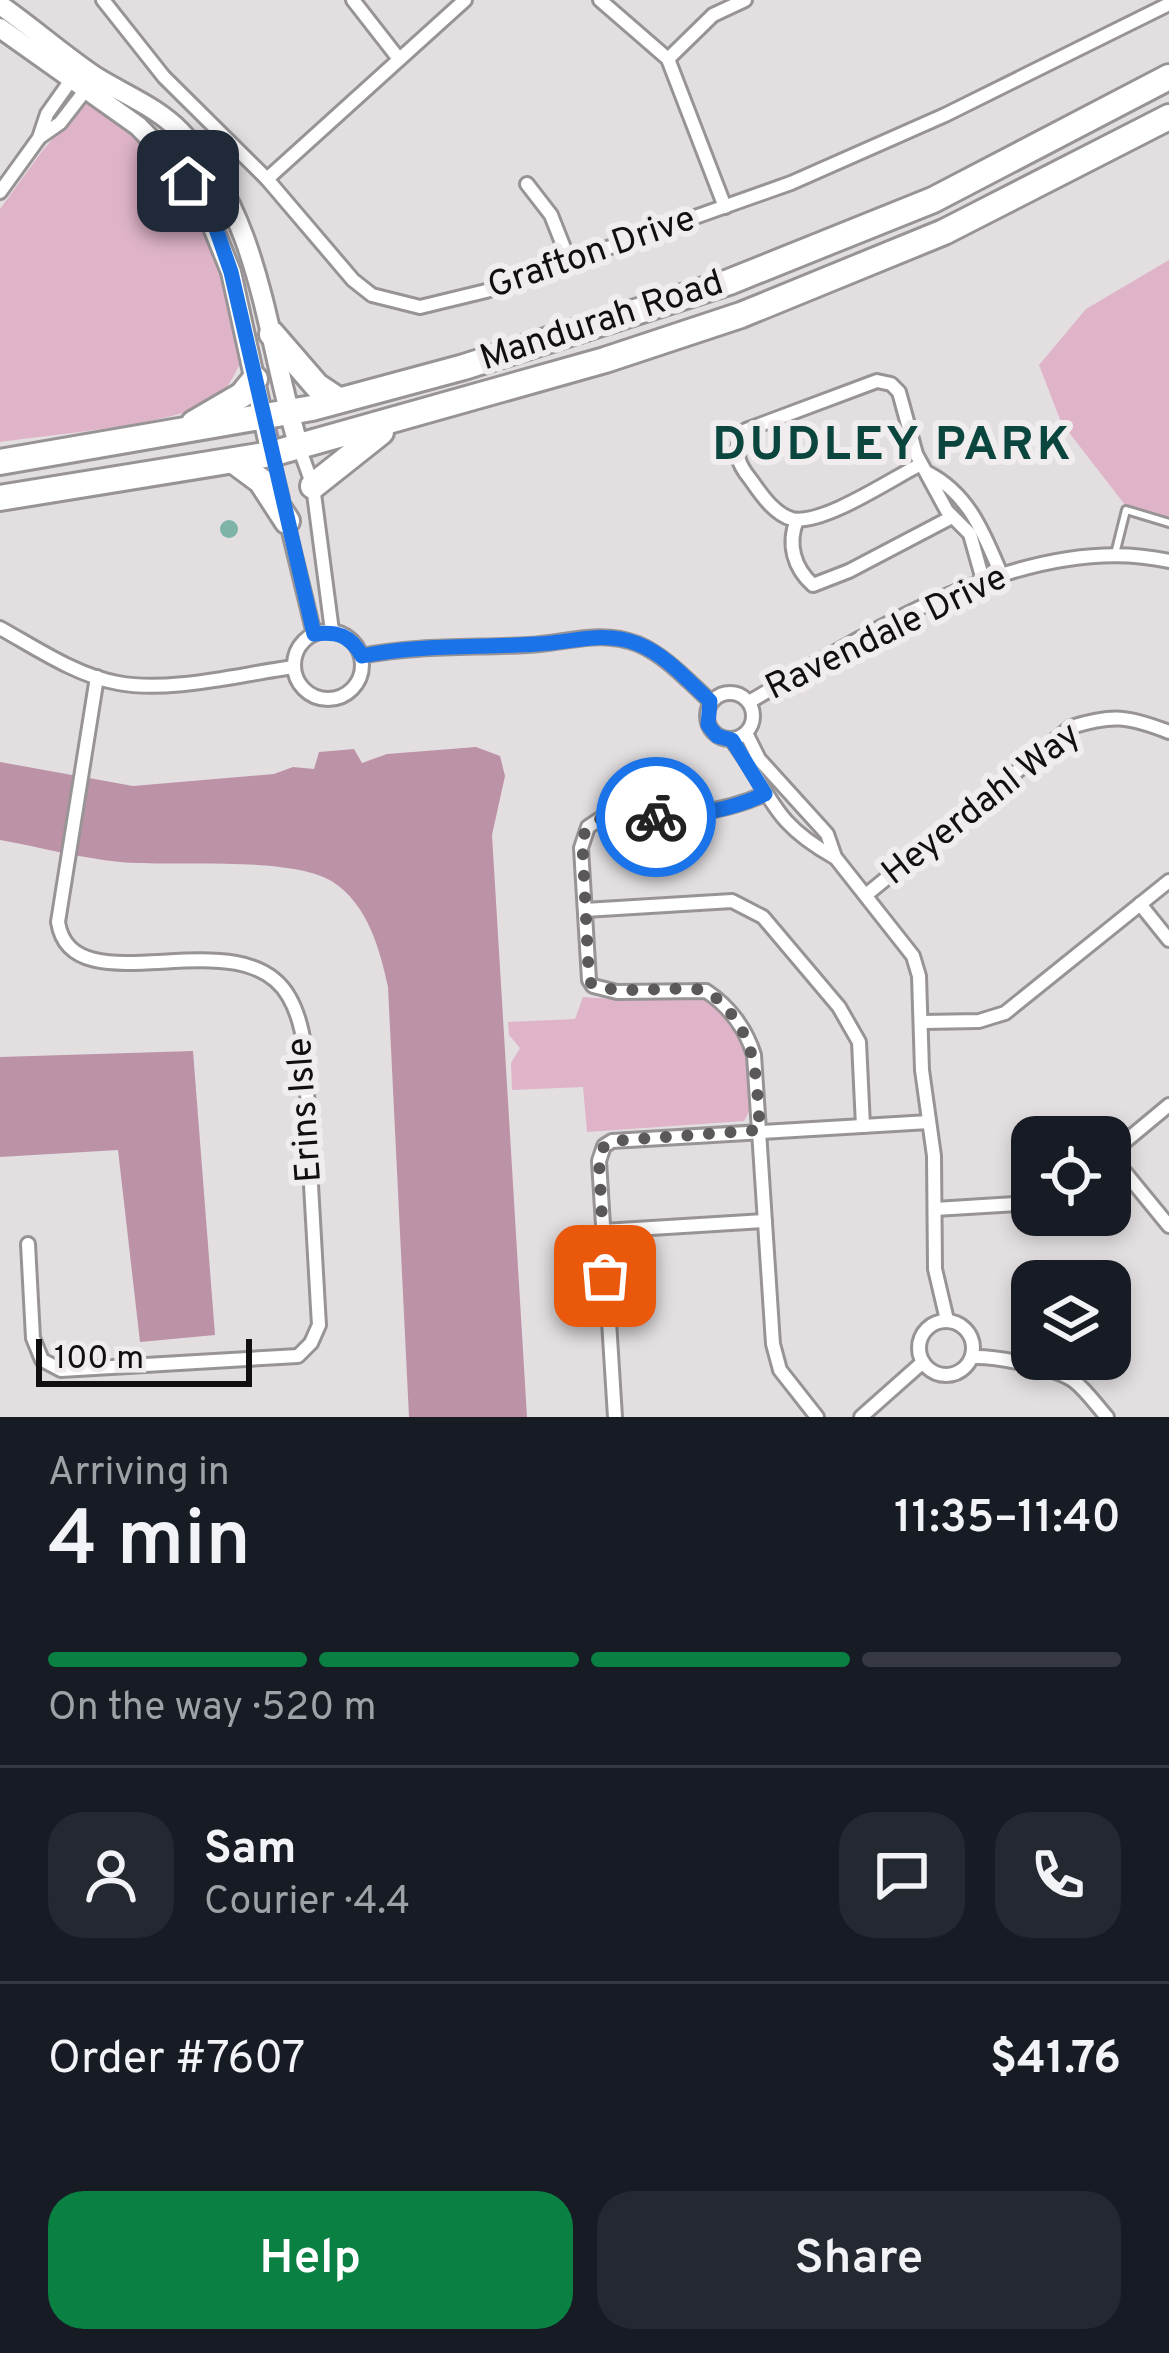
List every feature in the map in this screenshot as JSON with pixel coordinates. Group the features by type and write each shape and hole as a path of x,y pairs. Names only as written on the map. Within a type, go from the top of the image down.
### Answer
{"highway":[{"name":"Mandurah Road","path":"0,462 276,416 464,367 729,282 933,200 1169,77"},
{"name":"Mandurah Road","path":"0,498 271,454 741,315 944,232 1169,116"},
{"path":"272,334 317,386 338,400"},
{"path":"171,435 222,409 255,379"},
{"path":"313,486 398,420"},
{"path":"234,461 261,481 287,520"}],"street":[{"name":"Grafton Drive","path":"103,0 164,77 267,179 353,280 372,295 419,307 444,304 570,263 791,183 945,115 1169,4"},
{"path":"353,0 399,59"},
{"path":"267,179 465,0"},
{"path":"600,0 668,58 725,207"},
{"path":"668,58 713,15 745,0"},
{"path":"7,13 139,126 204,205 231,272 255,379 299,447 313,486 332,632"},
{"path":"0,192 39,138 60,123 83,78"},
{"path":"83,78 166,119 180,131 218,182 243,229 272,334 276,416 271,454 314,634"},
{"path":"527,184 551,215 570,263"},
{"path":"924,468 811,519 797,520 774,508 739,466 736,453 746,430 877,381 891,384 899,392 924,468 952,517 975,544 983,580"},
{"path":"924,468 966,503 1000,574"},
{"path":"797,520 791,547 798,568 813,585 952,517"},
{"name":"Ravendale Drive","path":"749,702 854,642 1000,574 1053,559 1115,554 1169,561"},
{"path":"0,628 97,677 152,686 294,667"},
{"path":"314,634 345,636 362,656 357,684 347,694 334,699 307,692 294,667 297,652 314,634"},
{"path":"362,656 613,637 641,645 669,663 710,701"},
{"name":"Erins Isle","path":"28,1244 33,1338 42,1360 61,1370 298,1356 319,1325 300,1020 287,992 260,969 226,960 107,963 76,956 61,942 58,922 97,677"},
{"path":"729,693 749,702 753,714 746,734 732,740 717,736 708,725 710,701 729,693"},
{"name":"Heyerdahl Way","path":"866,895 1071,727 1108,716 1138,720 1169,732"},
{"path":"746,734 770,774 826,834 835,857 913,956 920,976 935,1269 947,1320 969,1333 972,1358"},
{"path":"732,740 790,828 835,857"},
{"path":"765,794 704,814 600,819 588,826 581,848 589,980 593,986 617,992 706,991 736,1018 754,1054 773,1344 780,1370 817,1417"},
{"path":"923,1022 979,1021 1005,1013 1169,880"},
{"path":"585,910 732,901 763,917 838,1006 859,1042 862,1126"},
{"path":"1140,904 1169,940"},
{"path":"1131,1137 1169,1106"},
{"path":"615,1417 599,1161 604,1146 612,1141 760,1130 929,1122"},
{"path":"1131,1180 1169,1226"},
{"path":"935,1209 1011,1204"},
{"path":"603,1231 765,1220"},
{"path":"923,1362 920,1338 931,1325 947,1320"},
{"path":"923,1362 944,1375 961,1371 972,1358 985,1357 1051,1371 1074,1381 1106,1417"},
{"path":"861,1417 923,1362"}],"lane":[{"path":"1115,554 1126,510 1169,523"}],"shaded area":[{"path":"84,103 138,139 183,187 220,269 241,362 221,395 181,414 0,442 0,209"},
{"path":"1169,260 1169,519 1125,505 1061,422 1039,365 1086,309"},
{"path":"476,747 500,756 505,776 492,835 527,1417 409,1417 388,987 364,916 333,882 289,868 120,862 0,840 0,762 133,786 274,774 293,767 314,769 319,752 354,749 362,763 387,754"},
{"path":"699,994 724,1018 744,1051 752,1088 744,1121 587,1132 583,1087 512,1090 511,1063 520,1048 509,1035 508,1022 575,1019 583,997 627,1000"},
{"path":"193,1051 215,1335 140,1342 118,1150 0,1157 0,1057"}],"building":[{"path":"229,520 238,529 229,538 220,529"}],"way so far":[{"path":"605,1276 599,1161 604,1146 612,1141 760,1130 750,1041 718,998 697,989 617,992 593,986 589,980 582,836 600,819 656,817"}],"district":[{"name":"DUDLEY PARK","path":"893,447"}],"route":[{"path":"188,181 215,226 231,272 314,634 345,636 362,656 395,650 546,644 587,636 641,645 669,663 710,701 706,714 712,732 732,740 765,794 704,814 656,817"}]}
